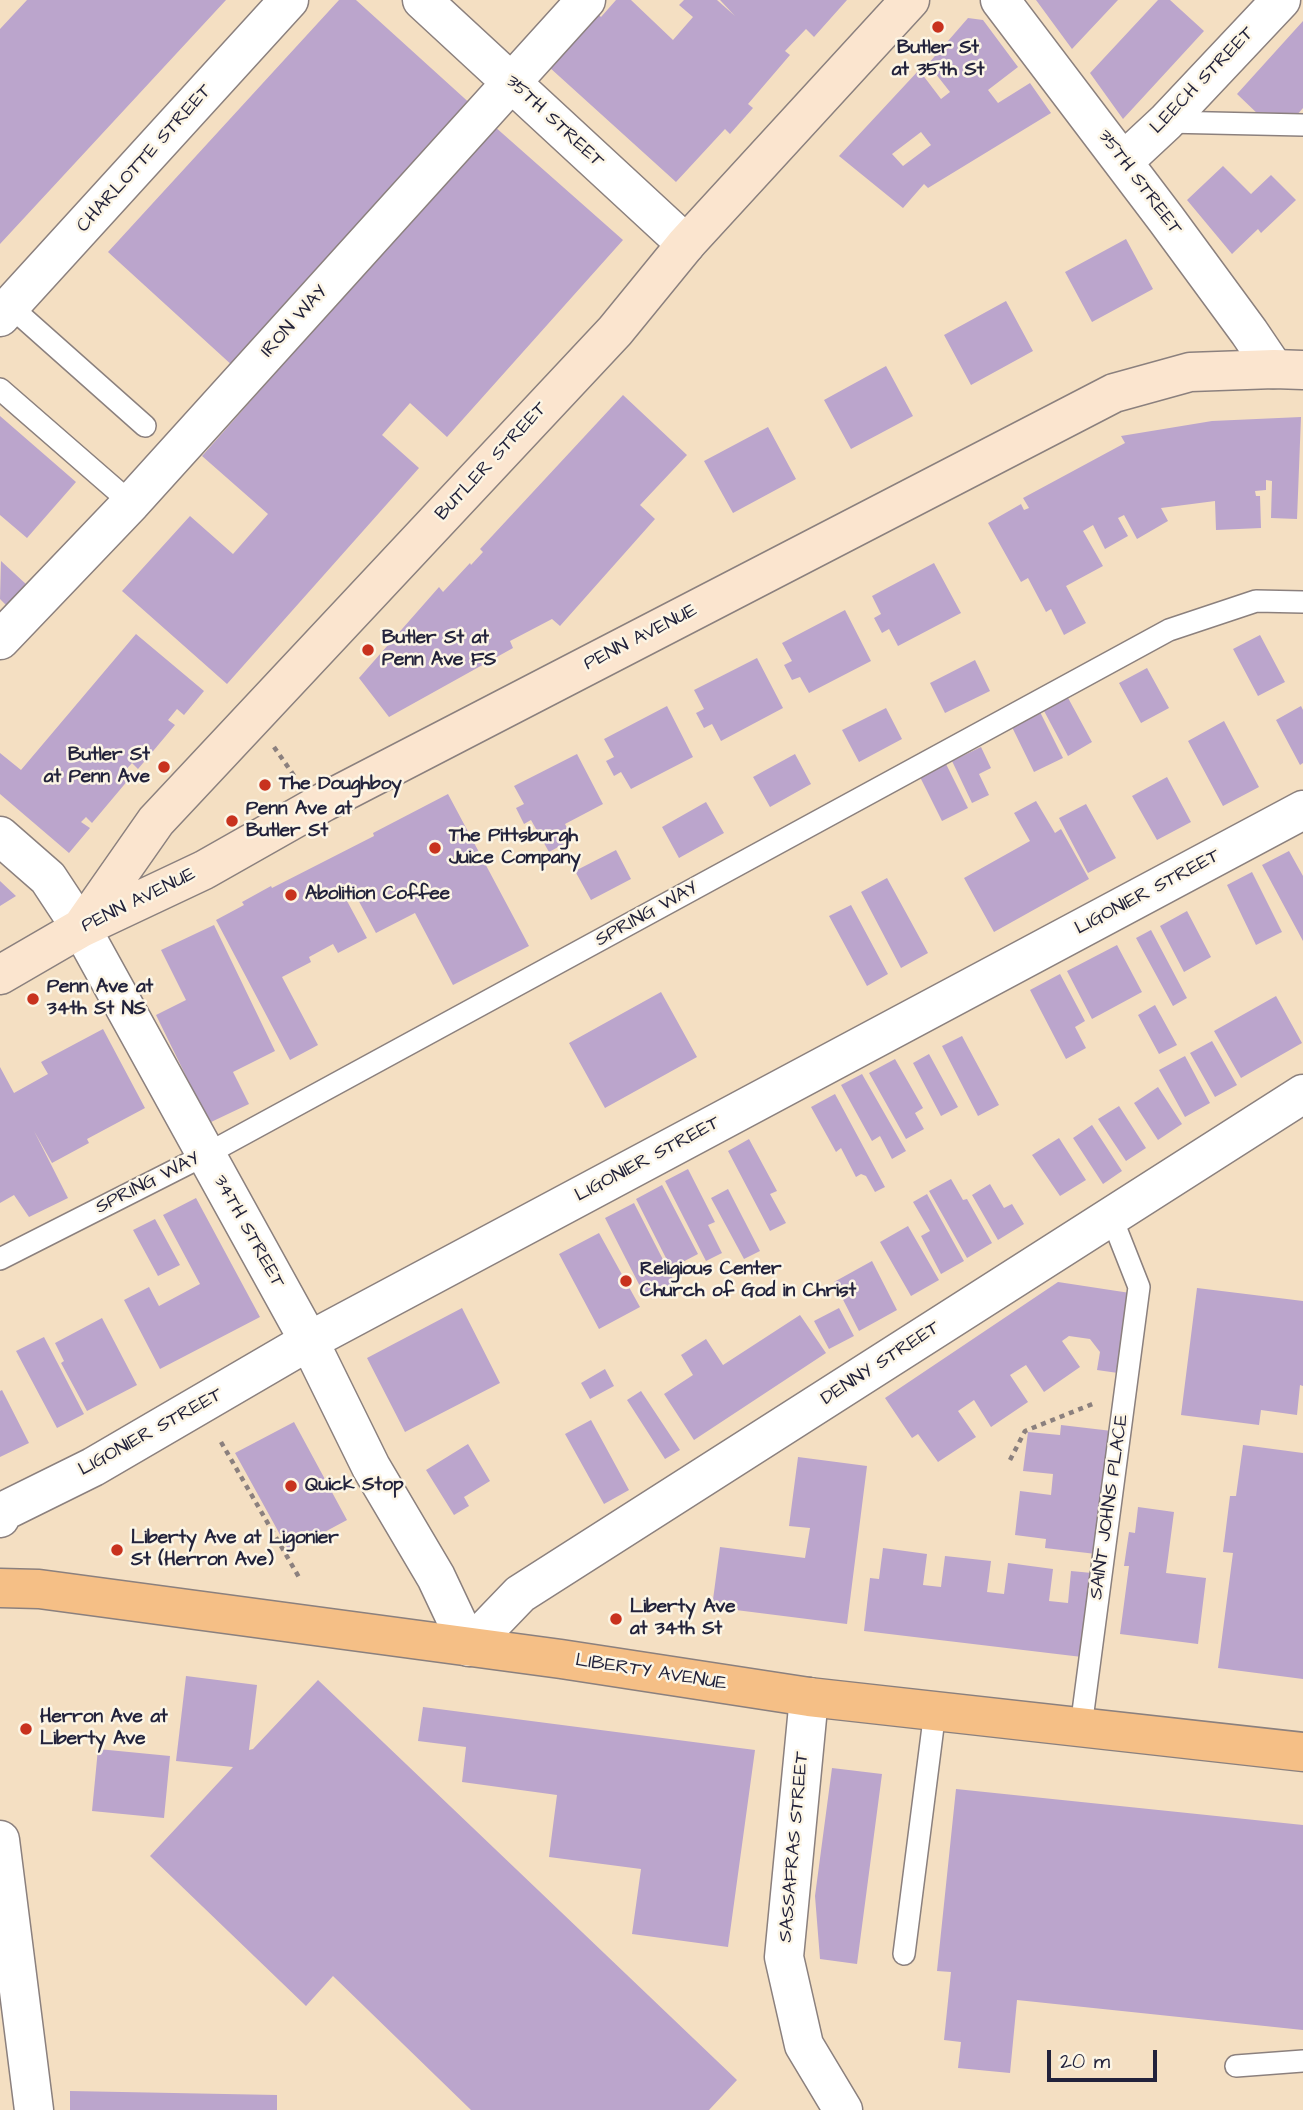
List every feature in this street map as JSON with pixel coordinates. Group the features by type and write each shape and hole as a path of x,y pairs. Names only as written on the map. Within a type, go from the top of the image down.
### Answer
{"main road":[{"name":"BUTLER STREET","path":"81,928 156,821 615,331 686,244 910,0"},
{"name":"PENN AVENUE","path":"0,975 81,928 204,870 349,790 1114,393 1189,372 1288,369"},
{"name":"LIBERTY AVENUE","path":"0,1588 39,1589 469,1647 809,1697 1303,1752"}],"street":[{"name":"CHARLOTTE STREET","path":"5,311 289,0"},
{"name":"35TH STREET","path":"422,0 686,244"},
{"name":"IRON WAY","path":"0,640 131,503 586,0"},
{"name":"35TH STREET","path":"1000,0 1249,331 1288,369"},
{"name":"LEECH STREET","path":"1123,162 1166,122 1281,0"},
{"name":"LIGONIER STREET","path":"0,1518 2,1512 93,1467 309,1341 1303,810"},
{"name":"34TH STREET","path":"0,836 48,878 81,928 309,1341 370,1467 436,1577 469,1647"},
{"name":"DENNY STREET","path":"469,1647 520,1594 1303,1094"},
{"name":"SASSAFRAS STREET","path":"809,1697 784,1957 804,2045 843,2110"},
{"path":"0,1840 34,2110"}],"lane":[{"path":"1166,122 1303,125"},
{"path":"5,311 145,426"},
{"path":"0,389 131,503"},
{"name":"SPRING WAY","path":"0,1259 205,1156 1169,630 1256,601 1303,602"},
{"name":"SAINT JOHNS PLACE","path":"1081,1727 1139,1287 1111,1216"},
{"path":"904,1954 935,1711"},
{"path":"1236,2066 1303,2061"}],"path":[{"path":"272,744 296,779"},
{"path":"1010,1460 1025,1431 1097,1402 1123,1406"},
{"path":"220,1442 299,1579"}],"building":[{"path":"27,0 226,0 0,244 0,29"},
{"path":"339,0 356,0 474,107 234,367 108,252"},
{"path":"616,0 631,0 673,40 693,17 679,5 684,0 717,0 735,16 720,0 847,0 814,37 806,29 785,51 790,55 748,104 753,108 730,134 725,129 676,182 549,67 598,14 601,17"},
{"path":"1036,0 1118,0 1072,49"},
{"path":"1158,0 1170,0 1204,31 1123,119 1090,73"},
{"path":"968,18 983,20 1018,67 988,90 998,103 1030,83 1051,113 928,188 924,184 903,208 839,156 919,70 941,99 950,92 928,64","holes":["921,132 931,145 903,166 892,154"]},
{"path":"1303,21 1303,108 1296,116 1260,116 1237,94"},
{"path":"494,126 623,240 447,437 410,403 382,435 419,468 227,684 122,591 190,516 233,554 268,514 202,456"},
{"path":"1223,166 1251,194 1271,175 1296,200 1261,233 1258,229 1232,254 1187,200"},
{"path":"1126,239 1153,289 1092,322 1065,272"},
{"path":"1006,301 1033,351 971,385 944,335"},
{"path":"886,366 913,416 851,449 824,400"},
{"path":"623,395 687,455 640,505 655,519 560,626 552,619 510,641 513,648 389,717 359,678 439,587 443,592 470,563 471,565 483,552 480,549"},
{"path":"0,416 76,482 27,538 0,515"},
{"path":"1301,417 1297,519 1271,518 1272,481 1266,480 1266,490 1255,491 1256,496 1260,496 1261,528 1216,530 1215,501 1161,508 1168,521 1137,539 1124,515 1118,518 1128,536 1105,549 1093,525 1083,531 1103,566 1066,586 1086,623 1064,635 1051,609 1046,612 1028,578 1021,582 988,523 1021,504 1024,510 1029,508 1023,498 1125,443 1121,436 1212,421"},
{"path":"768,427 796,479 733,513 704,461"},
{"path":"1,561 27,585 7,606 0,599"},
{"path":"934,563 961,613 898,646 889,629 882,633 874,618 881,614 872,596"},
{"path":"845,610 871,661 809,693 800,677 792,680 784,665 792,661 782,643"},
{"path":"136,634 204,691 184,715 177,709 168,720 175,725 138,769 132,763 123,773 129,779 92,823 86,817 81,822 90,828 69,853 0,794 0,753 21,770"},
{"path":"1260,635 1285,682 1258,696 1233,649"},
{"path":"757,658 783,708 721,741 712,724 704,728 696,713 704,709 694,690"},
{"path":"975,660 990,691 945,713 930,683"},
{"path":"1147,668 1169,708 1141,723 1119,683"},
{"path":"1067,696 1092,742 1068,756 1043,709"},
{"path":"667,706 693,757 631,789 621,772 614,776 606,761 614,757 604,739"},
{"path":"1301,706 1303,763 1300,765 1276,720"},
{"path":"886,708 902,739 859,762 842,730"},
{"path":"1040,712 1063,758 1034,772 1011,725"},
{"path":"1224,721 1259,787 1223,806 1188,741"},
{"path":"981,747 991,768 979,774 989,795 972,803 952,761"},
{"path":"577,754 603,804 565,824 573,839 549,852 531,820 524,824 516,808 524,804 514,786"},
{"path":"795,754 811,784 770,807 753,777"},
{"path":"946,764 968,808 942,821 920,777"},
{"path":"1167,777 1191,822 1157,840 1132,796"},
{"path":"448,794 529,946 453,985 415,913 376,933 349,883 340,888 367,938 338,953 333,944 309,957 311,962 282,977 318,1045 290,1060 216,920 271,886 272,888 374,836 373,833"},
{"path":"1036,801 1055,833 1061,829 1089,879 994,932 964,878 1030,841 1014,813"},
{"path":"706,802 724,833 679,858 662,827"},
{"path":"1086,804 1116,858 1088,873 1059,818"},
{"path":"616,850 631,879 591,900 575,871"},
{"path":"1289,851 1303,876 1303,941 1262,865"},
{"path":"1252,872 1282,932 1256,945 1227,885"},
{"path":"887,878 928,953 901,968 861,892"},
{"path":"0,881 16,896 0,906"},
{"path":"851,905 888,974 867,986 829,916"},
{"path":"1187,911 1211,957 1184,972 1160,926"},
{"path":"214,925 275,1051 233,1072 249,1104 209,1123 156,1015 186,1000 161,950"},
{"path":"1151,930 1187,998 1173,1006 1136,938"},
{"path":"1117,945 1142,992 1092,1019 1067,971"},
{"path":"1060,974 1085,1021 1075,1027 1086,1048 1066,1059 1030,990"},
{"path":"661,992 697,1057 605,1108 569,1043"},
{"path":"1276,996 1302,1043 1241,1078 1214,1031"},
{"path":"1155,1005 1177,1045 1159,1054 1138,1015"},
{"path":"103,1029 145,1108 87,1139 89,1143 52,1163 34,1131 68,1198 29,1217 14,1195 0,1203 0,1067 14,1093 48,1074 41,1062"},
{"path":"962,1036 999,1105 978,1116 942,1046"},
{"path":"1212,1041 1237,1085 1215,1097 1190,1053"},
{"path":"929,1054 958,1107 941,1116 913,1063"},
{"path":"1185,1056 1210,1103 1185,1117 1159,1070"},
{"path":"895,1059 923,1108 915,1113 924,1129 906,1139 869,1073"},
{"path":"862,1074 906,1151 892,1159 880,1136 872,1141 841,1085"},
{"path":"1158,1087 1182,1124 1158,1140 1134,1103"},
{"path":"835,1094 885,1187 875,1192 866,1176 861,1174 856,1177 841,1148 836,1152 811,1107"},
{"path":"1119,1106 1146,1148 1126,1161 1098,1119"},
{"path":"1092,1125 1122,1171 1103,1184 1073,1138"},
{"path":"1059,1138 1086,1180 1060,1196 1032,1155"},
{"path":"749,1139 777,1191 770,1194 786,1223 770,1231 728,1151"},
{"path":"688,1169 715,1222 708,1225 722,1253 706,1261 665,1181"},
{"path":"951,1179 963,1200 967,1199 992,1243 967,1258 929,1191"},
{"path":"990,1184 1004,1208 1012,1204 1024,1224 998,1240 972,1195"},
{"path":"662,1185 698,1254 671,1268 636,1199"},
{"path":"728,1189 760,1251 744,1259 711,1198"},
{"path":"927,1194 964,1261 941,1274 921,1236 930,1231 913,1202"},
{"path":"196,1198 260,1317 160,1369 124,1300 149,1287 159,1306 200,1284 163,1215"},
{"path":"634,1203 675,1283 646,1298 605,1218"},
{"path":"155,1219 180,1265 158,1276 133,1230"},
{"path":"908,1226 939,1280 911,1296 880,1242"},
{"path":"599,1233 640,1307 599,1329 559,1254"},
{"path":"872,1261 897,1310 859,1331 834,1282"},
{"path":"1058,1282 1130,1293 1118,1373 1097,1370 1100,1352 1090,1339 1069,1336 1062,1341 1080,1367 1044,1392 1026,1365 1010,1375 1028,1402 991,1427 974,1400 958,1411 976,1437 938,1462 918,1434 912,1438 885,1398"},
{"path":"1197,1288 1303,1301 1303,1386 1300,1385 1297,1415 1261,1410 1259,1425 1181,1415"},
{"path":"462,1308 500,1383 405,1432 367,1358"},
{"path":"839,1308 854,1336 829,1349 814,1321"},
{"path":"800,1315 826,1353 694,1440 664,1394 693,1375 681,1355 706,1339 723,1365"},
{"path":"102,1318 137,1385 87,1411 61,1363 64,1361 55,1343"},
{"path":"44,1337 84,1414 57,1428 16,1351"},
{"path":"605,1369 614,1386 590,1399 581,1383"},
{"path":"2,1390 29,1443 0,1457 0,1391"},
{"path":"641,1391 680,1450 665,1459 627,1400"},
{"path":"591,1420 629,1490 604,1504 565,1434"},
{"name":"Quick Stop","path":"294,1422 347,1520 289,1551 235,1453"},
{"path":"1061,1425 1112,1431 1096,1554 1045,1548 1046,1539 1015,1535 1020,1491 1051,1495 1053,1474 1023,1471 1028,1432 1060,1435"},
{"path":"468,1444 490,1481 464,1497 469,1506 454,1515 426,1470"},
{"path":"1243,1445 1303,1453 1303,1679 1218,1668 1233,1553 1223,1552 1230,1496 1236,1496"},
{"path":"798,1457 867,1466 847,1624 712,1607 720,1547 805,1558 810,1528 789,1526"},
{"path":"1138,1507 1174,1512 1166,1573 1206,1578 1198,1644 1120,1634 1129,1566 1124,1566 1129,1532 1135,1533"},
{"path":"883,1548 927,1554 923,1585 941,1587 945,1556 991,1561 987,1592 1004,1594 1008,1563 1053,1569 1049,1601 1068,1603 1071,1571 1092,1573 1082,1657 864,1631 870,1578 879,1579"},
{"path":"186,1676 257,1685 249,1750 253,1749 318,1680 737,2080 709,2110 471,2110 333,1976 306,2006 150,1856 233,1767 176,1761"},
{"path":"423,1707 755,1750 728,1947 632,1934 641,1869 549,1857 557,1795 462,1782 466,1747 418,1741"},
{"path":"98,1749 170,1756 164,1818 92,1811"},
{"path":"832,1768 882,1774 857,1964 820,1959 815,1896"},
{"path":"956,1789 1303,1825 1303,2030 1017,2000 1010,2073 958,2068 961,2042 944,2040 951,1972 937,1971"},
{"path":"70,2091 277,2095 277,2110 70,2110"}],"place":[{"name":"Butler St at 35th St","path":"938,27"},
{"name":"Butler St at Penn Ave FS","path":"368,650"},
{"name":"Butler St at Penn Ave","path":"164,767"},
{"name":"The Doughboy","path":"265,785"},
{"name":"Penn Ave at Butler St","path":"232,821"},
{"name":"The Pittsburgh Juice Company","path":"435,848"},
{"name":"Abolition Coffee","path":"291,895"},
{"name":"Penn Ave at 34th St NS","path":"33,999"},
{"name":"Religious Center Church of God in Christ","path":"626,1281"},
{"name":"Quick Stop","path":"291,1486"},
{"name":"Liberty Ave at Ligonier St (Herron Ave)","path":"117,1550"},
{"name":"Liberty Ave at 34th St","path":"616,1619"},
{"name":"Herron Ave at Liberty Ave","path":"26,1729"}]}
